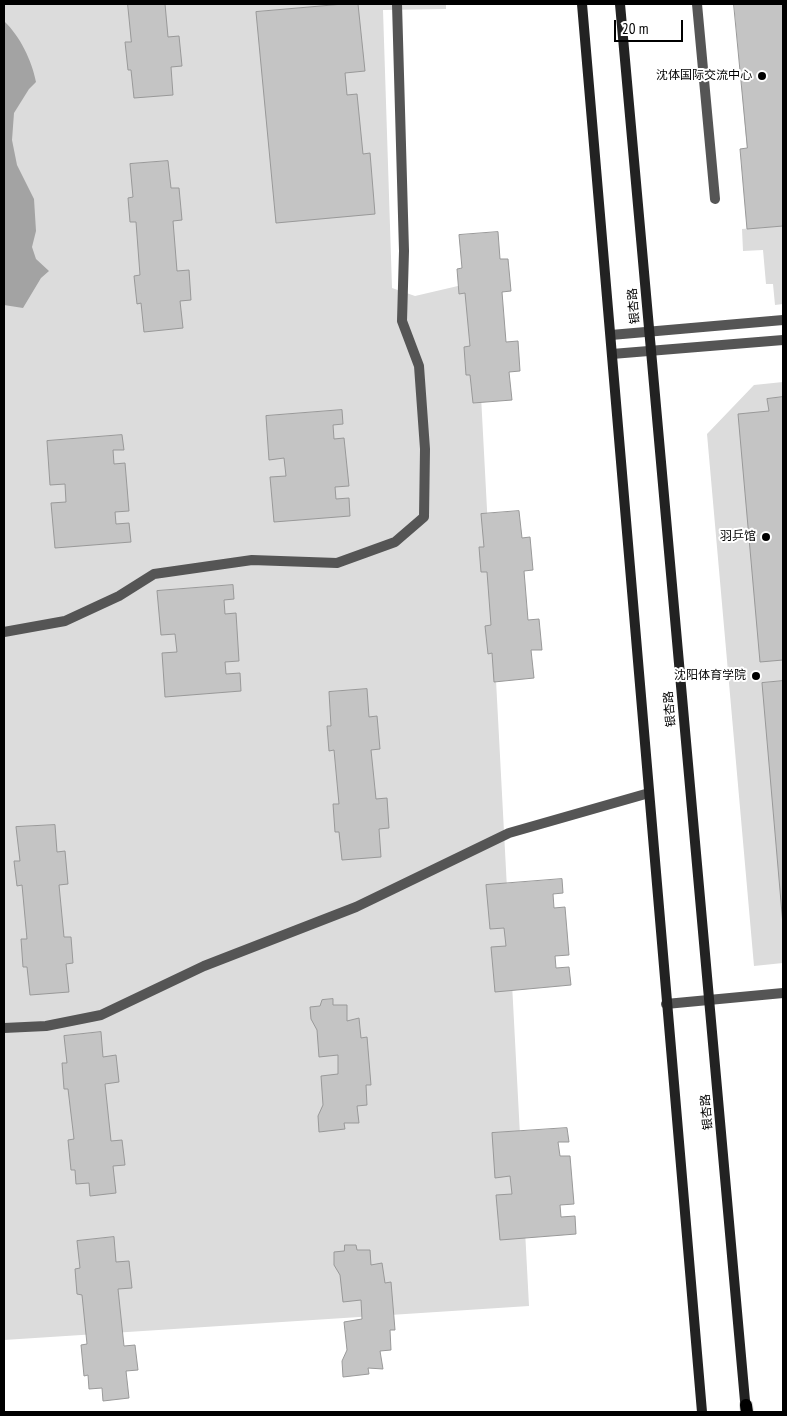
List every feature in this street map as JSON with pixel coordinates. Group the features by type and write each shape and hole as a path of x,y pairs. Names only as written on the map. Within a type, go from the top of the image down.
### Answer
{"street":[{"path":"4,632 65,621 119,596 154,574 252,560 337,563 395,542 424,516 425,449 419,366 402,321 404,251 396,4"},
{"path":"582,4 702,1412"},
{"name":"银杏路","path":"620,4 747,1410"},
{"path":"697,4 715,199"},
{"path":"611,335 783,320"},
{"path":"612,354 783,340"},
{"path":"4,1028 46,1026 102,1015 204,966 356,906 509,833 649,793"},
{"path":"666,1004 783,993"}],"shaded area":[{"path":"4,4 446,4 446,9 383,10 392,288 415,296 475,282 529,1306 4,1340"},
{"path":"4,21 24,49 32,66 36,82 29,89 14,113 12,140 17,165 34,199 36,231 32,247 36,259 49,271 41,278 23,308 4,305"},
{"path":"783,226 783,304 775,305 773,284 766,284 763,250 743,251 742,229"},
{"path":"783,382 783,963 754,966 707,434 754,385"}],"building":[{"path":"128,4 165,4 168,37 179,36 182,66 171,67 173,95 134,98 125,42 131,42"},
{"path":"358,4 365,71 345,73 347,95 357,94 363,154 370,153 375,214 276,223 256,12"},
{"name":"沈体国际交流中心","path":"734,4 783,4 783,226 747,229 740,149 747,148"},
{"path":"168,161 171,188 179,188 182,220 173,221 177,271 189,270 191,300 180,301 183,328 144,332 141,303 137,304 134,276 140,275 136,222 130,222 128,198 133,197 130,164"},
{"path":"498,232 500,259 508,259 511,291 502,292 506,342 518,341 520,371 509,372 512,400 473,403 470,375 466,375 464,347 470,346 465,293 459,294 457,269 462,268 459,235"},
{"name":"羽乒馆","path":"783,397 783,660 760,662 738,414 769,411 767,399"},
{"path":"342,410 343,424 333,425 334,439 344,438 349,486 335,487 336,499 349,498 350,516 274,522 270,477 286,476 284,458 269,460 266,416"},
{"path":"122,435 124,450 113,450 114,464 125,463 129,511 115,512 116,524 129,523 131,542 55,548 51,503 66,502 65,484 50,485 47,441"},
{"path":"519,511 522,538 530,537 533,570 524,571 528,620 539,619 542,650 531,650 534,678 494,682 492,653 488,654 485,626 491,625 487,572 481,572 479,547 484,547 481,514"},
{"path":"233,585 234,599 224,600 225,614 236,613 239,661 225,662 226,674 240,673 241,691 165,697 162,653 177,652 175,634 161,635 157,591"},
{"path":"783,681 783,925 762,683"},
{"path":"367,689 369,717 377,716 380,749 371,750 376,799 387,798 389,828 379,829 381,857 342,860 339,832 335,832 333,804 339,804 334,750 329,751 327,726 331,726 329,692"},
{"path":"55,825 57,852 65,851 68,884 59,885 64,937 71,937 73,963 66,964 69,992 30,995 27,967 23,967 21,939 27,939 22,885 17,886 14,861 20,861 16,827"},
{"path":"562,879 563,893 553,894 554,908 565,907 569,955 555,956 556,968 569,967 571,985 495,992 491,947 506,946 504,928 490,929 486,885"},
{"path":"333,999 333,1005 347,1005 347,1021 359,1018 361,1038 367,1037 371,1085 366,1085 367,1105 357,1106 359,1123 344,1123 345,1129 319,1132 318,1116 323,1105 321,1076 338,1074 338,1055 319,1057 317,1030 311,1019 310,1007 320,1006 322,1000"},
{"path":"101,1032 103,1057 116,1055 119,1082 105,1084 111,1141 122,1140 125,1165 113,1166 116,1193 90,1196 89,1183 76,1184 75,1170 71,1170 68,1140 74,1139 68,1089 64,1089 62,1063 67,1063 64,1036"},
{"path":"567,1128 569,1142 558,1142 560,1156 570,1156 574,1204 560,1205 561,1217 575,1216 576,1234 500,1240 496,1195 512,1194 510,1176 495,1178 492,1133"},
{"path":"114,1237 116,1262 129,1261 132,1288 118,1289 124,1346 135,1345 138,1370 126,1371 129,1398 103,1401 102,1388 89,1389 88,1375 84,1376 81,1345 87,1344 82,1295 77,1294 75,1269 80,1268 77,1241"},
{"path":"345,1245 356,1245 357,1250 370,1250 371,1265 382,1263 385,1283 391,1282 395,1330 390,1330 391,1350 380,1351 383,1369 368,1368 369,1374 343,1377 342,1361 347,1350 344,1322 362,1319 361,1300 343,1302 340,1275 334,1265 334,1252 344,1251"}],"place":[{"name":"沈体国际交流中心","path":"762,76"},
{"name":"羽乒馆","path":"766,537"},
{"name":"沈阳体育学院","path":"756,676"}]}
